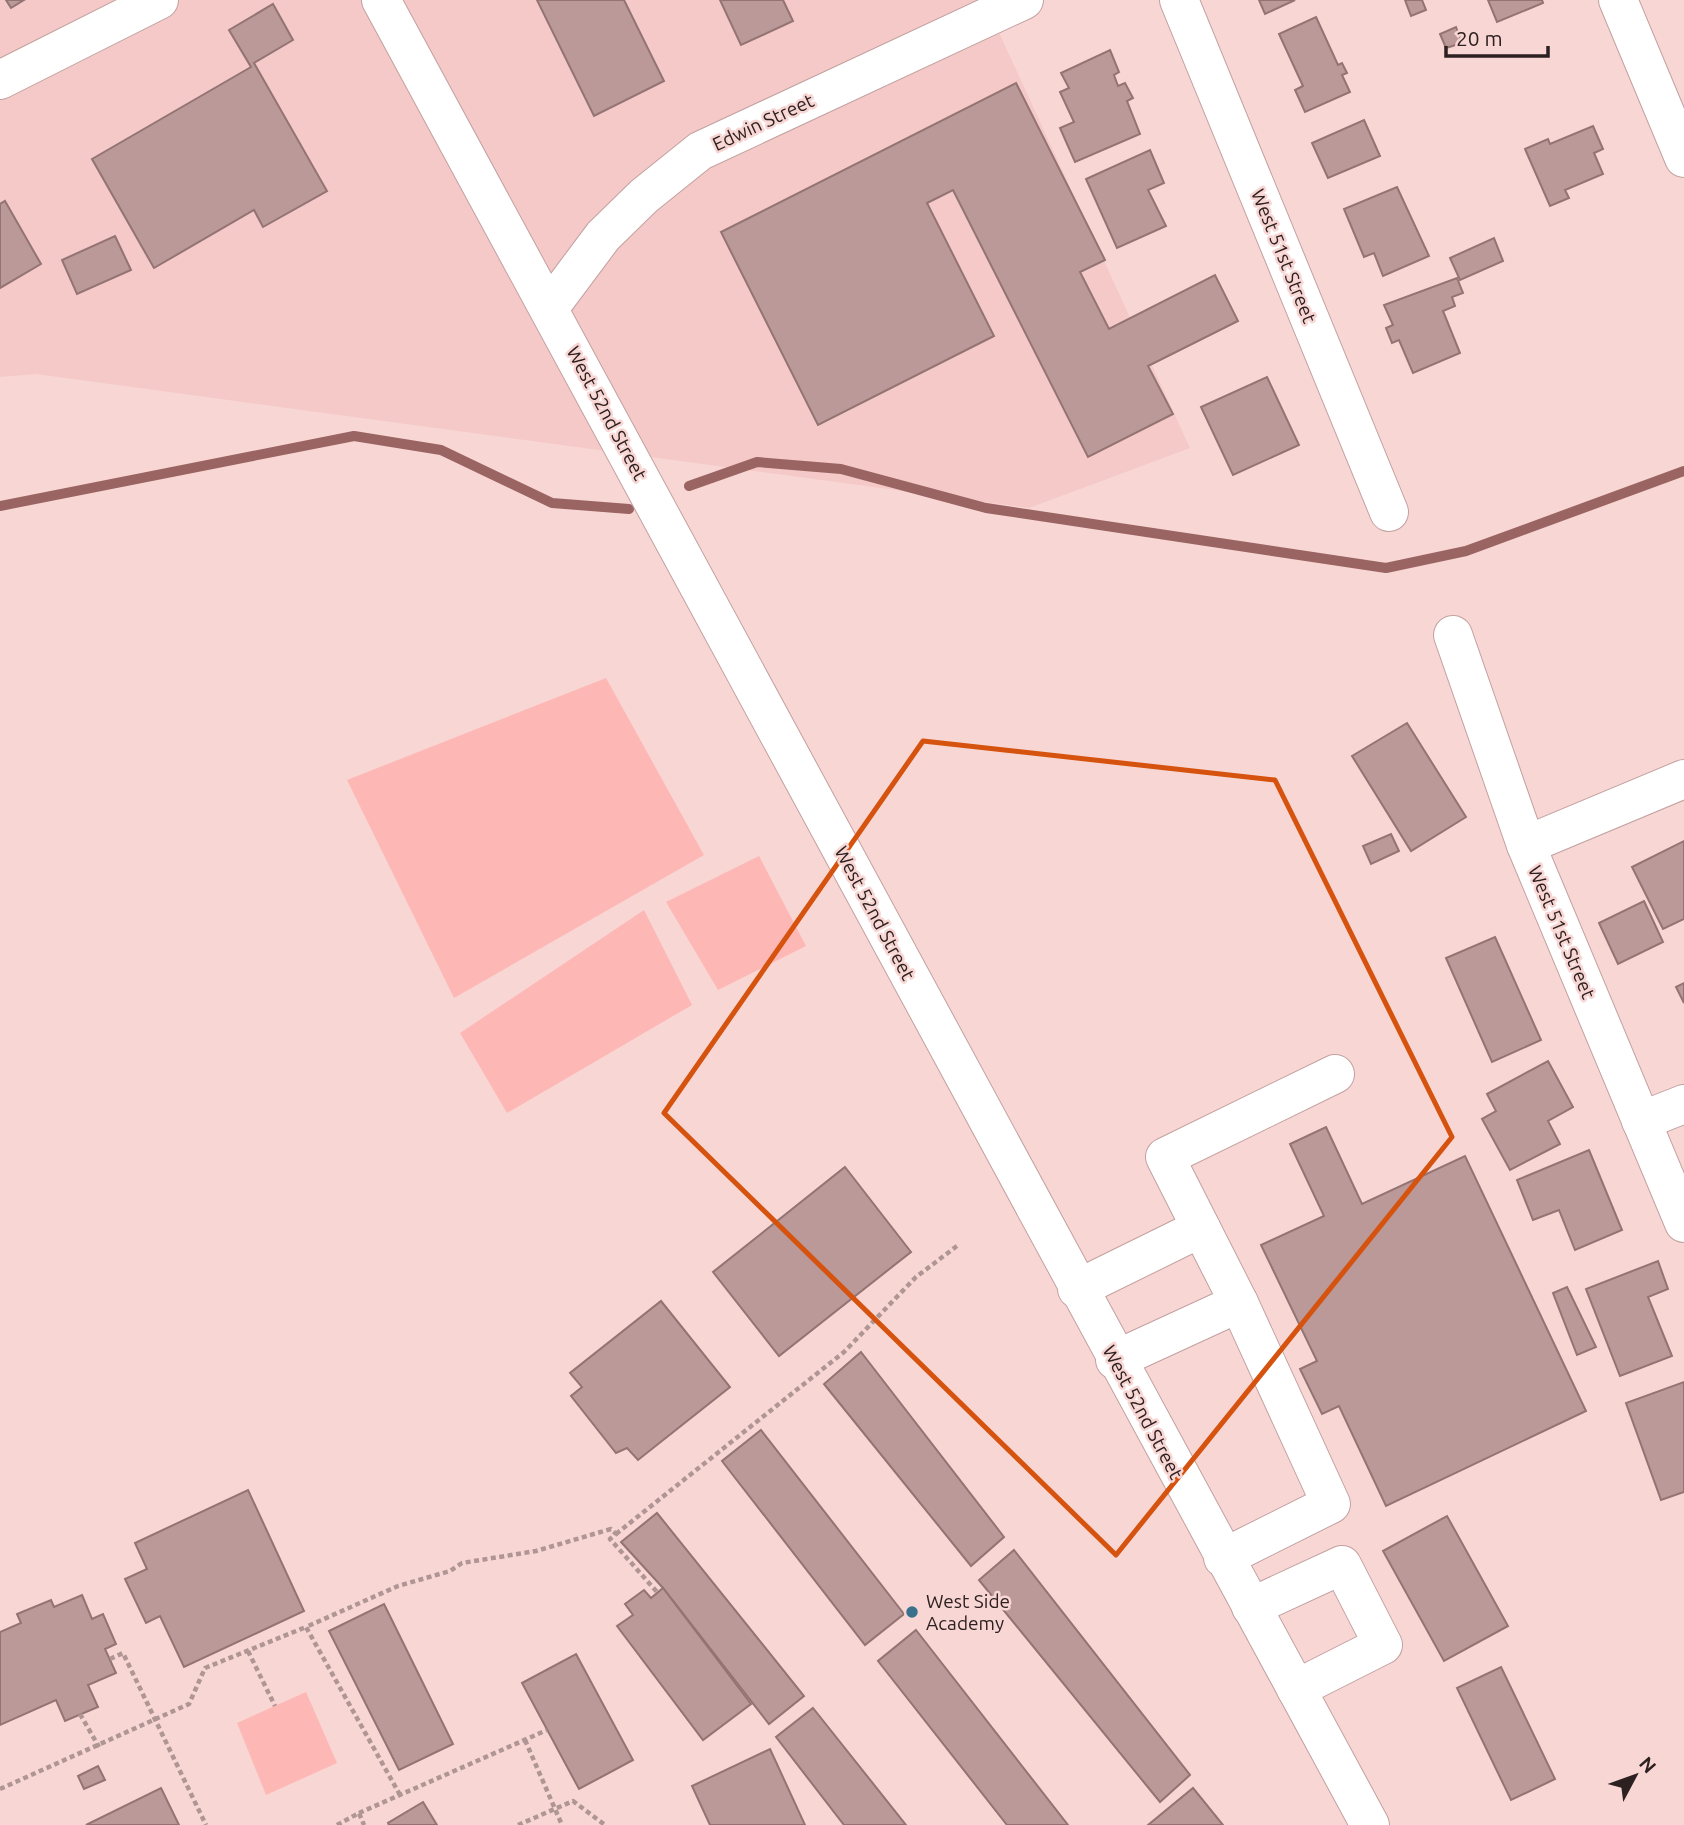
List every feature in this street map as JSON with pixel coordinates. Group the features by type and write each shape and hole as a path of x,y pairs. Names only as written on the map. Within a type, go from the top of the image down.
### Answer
{"street":[{"path":"0,80 159,0"},
{"name":"West 52nd Street","path":"381,0 550,307 1115,1360 1370,1825"},
{"name":"Edwin Street","path":"550,307 603,236 643,196 700,151 1024,0"},
{"name":"West 51st Street","path":"1179,0 1389,512"},
{"path":"1618,0 1684,158"},
{"name":"West 51st Street","path":"1453,635 1526,845 1684,1223"},
{"path":"1526,845 1684,779"},
{"path":"1223,1558 1331,1504 1239,1303 1165,1157 1335,1074"},
{"path":"1641,1121 1684,1104"},
{"path":"1077,1289 1201,1228"},
{"path":"1115,1360 1239,1303"},
{"path":"1251,1607 1342,1565 1383,1645 1296,1689"}],"path":[{"path":"657,1592 610,1539 844,1352 916,1277 957,1246"},
{"path":"0,1789 99,1747 189,1704 205,1668 398,1586 450,1571 462,1563 536,1551 611,1529 616,1534"},
{"path":"306,1627 400,1795"},
{"path":"248,1651 275,1706"},
{"path":"110,1659 123,1653 206,1825"},
{"path":"80,1714 99,1747"},
{"path":"337,1825 547,1730"},
{"path":"525,1740 562,1825"},
{"path":"518,1825 553,1807 573,1801 606,1825"},
{"path":"359,1813 364,1825"}],"highlighted area":[{"path":"923,741 1275,780 1452,1137 1116,1555 664,1113"}],"shaded area":[{"path":"0,0 984,0 1190,448 1029,508 36,374 0,377"},
{"path":"606,678 704,855 454,998 347,780"},
{"path":"759,856 806,946 718,990 666,902"},
{"path":"644,910 692,1005 507,1113 460,1033"},
{"path":"306,1692 337,1763 266,1795 237,1723"}],"building":[{"path":"6,0 24,0 11,8"},
{"path":"537,0 624,0 664,81 594,116"},
{"path":"720,0 783,0 793,21 741,45"},
{"path":"1259,0 1295,0 1265,14"},
{"path":"1405,0 1422,0 1426,10 1411,16"},
{"path":"1488,0 1542,0 1543,3 1497,22"},
{"path":"273,4 293,40 254,63 327,191 263,227 254,210 154,268 92,159 251,67 229,30"},
{"path":"1316,17 1338,65 1342,63 1347,73 1342,75 1350,92 1305,112 1295,90 1303,86 1279,34"},
{"path":"1456,27 1462,43 1446,48 1440,34"},
{"path":"1110,50 1119,72 1114,75 1118,86 1125,83 1133,98 1127,101 1140,134 1075,162 1060,128 1074,122 1060,92 1069,88 1061,73"},
{"path":"1016,83 1105,260 1080,272 1109,329 1215,275 1238,321 1148,366 1173,414 1088,457 953,190 927,203 994,336 818,425 721,232"},
{"path":"1364,120 1380,156 1328,178 1312,143"},
{"path":"1593,126 1603,149 1594,153 1603,174 1565,190 1569,198 1550,206 1525,149 1548,139 1550,144"},
{"path":"1150,150 1164,183 1148,190 1166,226 1117,248 1086,179"},
{"path":"1397,187 1429,256 1383,276 1374,253 1364,257 1344,209"},
{"path":"5,201 41,264 0,288 0,204"},
{"path":"115,236 131,270 77,294 62,260"},
{"path":"1494,238 1503,261 1460,280 1450,258"},
{"path":"1457,278 1463,293 1452,297 1455,306 1443,311 1460,353 1413,373 1399,340 1392,343 1386,328 1393,325 1384,305"},
{"path":"1267,377 1299,445 1233,475 1201,407"},
{"path":"1407,723 1466,817 1411,851 1352,756"},
{"path":"1391,834 1399,851 1371,864 1363,846"},
{"path":"1684,841 1684,919 1663,929 1632,867"},
{"path":"1644,901 1663,942 1618,964 1599,923"},
{"path":"1495,937 1541,1040 1492,1062 1446,958"},
{"path":"1684,983 1684,1003 1676,987"},
{"path":"1548,1061 1573,1107 1548,1121 1560,1144 1510,1170 1482,1119 1496,1111 1487,1094"},
{"path":"1326,1127 1362,1204 1465,1156 1586,1411 1386,1506 1339,1406 1322,1414 1300,1369 1317,1361 1261,1245 1324,1216 1290,1144"},
{"path":"1589,1150 1622,1230 1575,1250 1559,1210 1533,1220 1517,1180"},
{"path":"845,1167 911,1252 779,1356 713,1272"},
{"path":"1658,1261 1668,1289 1648,1297 1672,1356 1620,1376 1586,1289"},
{"path":"1567,1287 1596,1347 1577,1355 1553,1293"},
{"path":"661,1301 730,1387 638,1460 627,1448 616,1453 571,1396 582,1387 570,1373"},
{"name":"West Side Academy","path":"861,1352 1004,1537 971,1566 824,1384"},
{"path":"1684,1382 1684,1492 1661,1500 1626,1403"},
{"name":"West Side Academy","path":"761,1430 904,1614 865,1645 722,1461"},
{"path":"248,1490 304,1611 184,1667 160,1616 146,1623 125,1579 147,1569 135,1543"},
{"path":"657,1513 804,1696 769,1724 663,1588 621,1542"},
{"path":"1447,1516 1508,1626 1444,1661 1383,1551"},
{"name":"West Side Academy","path":"1014,1550 1190,1775 1160,1802 979,1580"},
{"path":"663,1588 751,1704 703,1740 617,1626 633,1615 625,1604 644,1590 651,1598"},
{"path":"82,1595 92,1619 103,1614 116,1644 105,1649 116,1673 88,1685 98,1707 65,1721 56,1700 0,1725 0,1632 21,1623 17,1614 51,1600 54,1607"},
{"path":"384,1604 453,1744 399,1770 329,1631"},
{"name":"West Side Academy","path":"916,1630 1068,1825 1007,1825 878,1661"},
{"path":"576,1654 633,1760 579,1789 522,1683"},
{"path":"1501,1667 1555,1779 1511,1800 1457,1688"},
{"path":"813,1708 906,1825 844,1825 776,1737"},
{"path":"770,1749 805,1825 710,1825 692,1786"},
{"path":"98,1766 105,1780 84,1789 78,1776"},
{"path":"161,1788 179,1825 86,1825"},
{"path":"1193,1788 1223,1825 1148,1825"},
{"path":"423,1802 437,1825 389,1825 388,1823"}],"waterway":[{"path":"0,506 354,436 441,450 552,503 629,509"},
{"path":"689,486 757,462 841,469 986,508 1386,568 1466,551 1684,471"}],"place":[{"name":"West Side Academy","path":"912,1612"}]}
